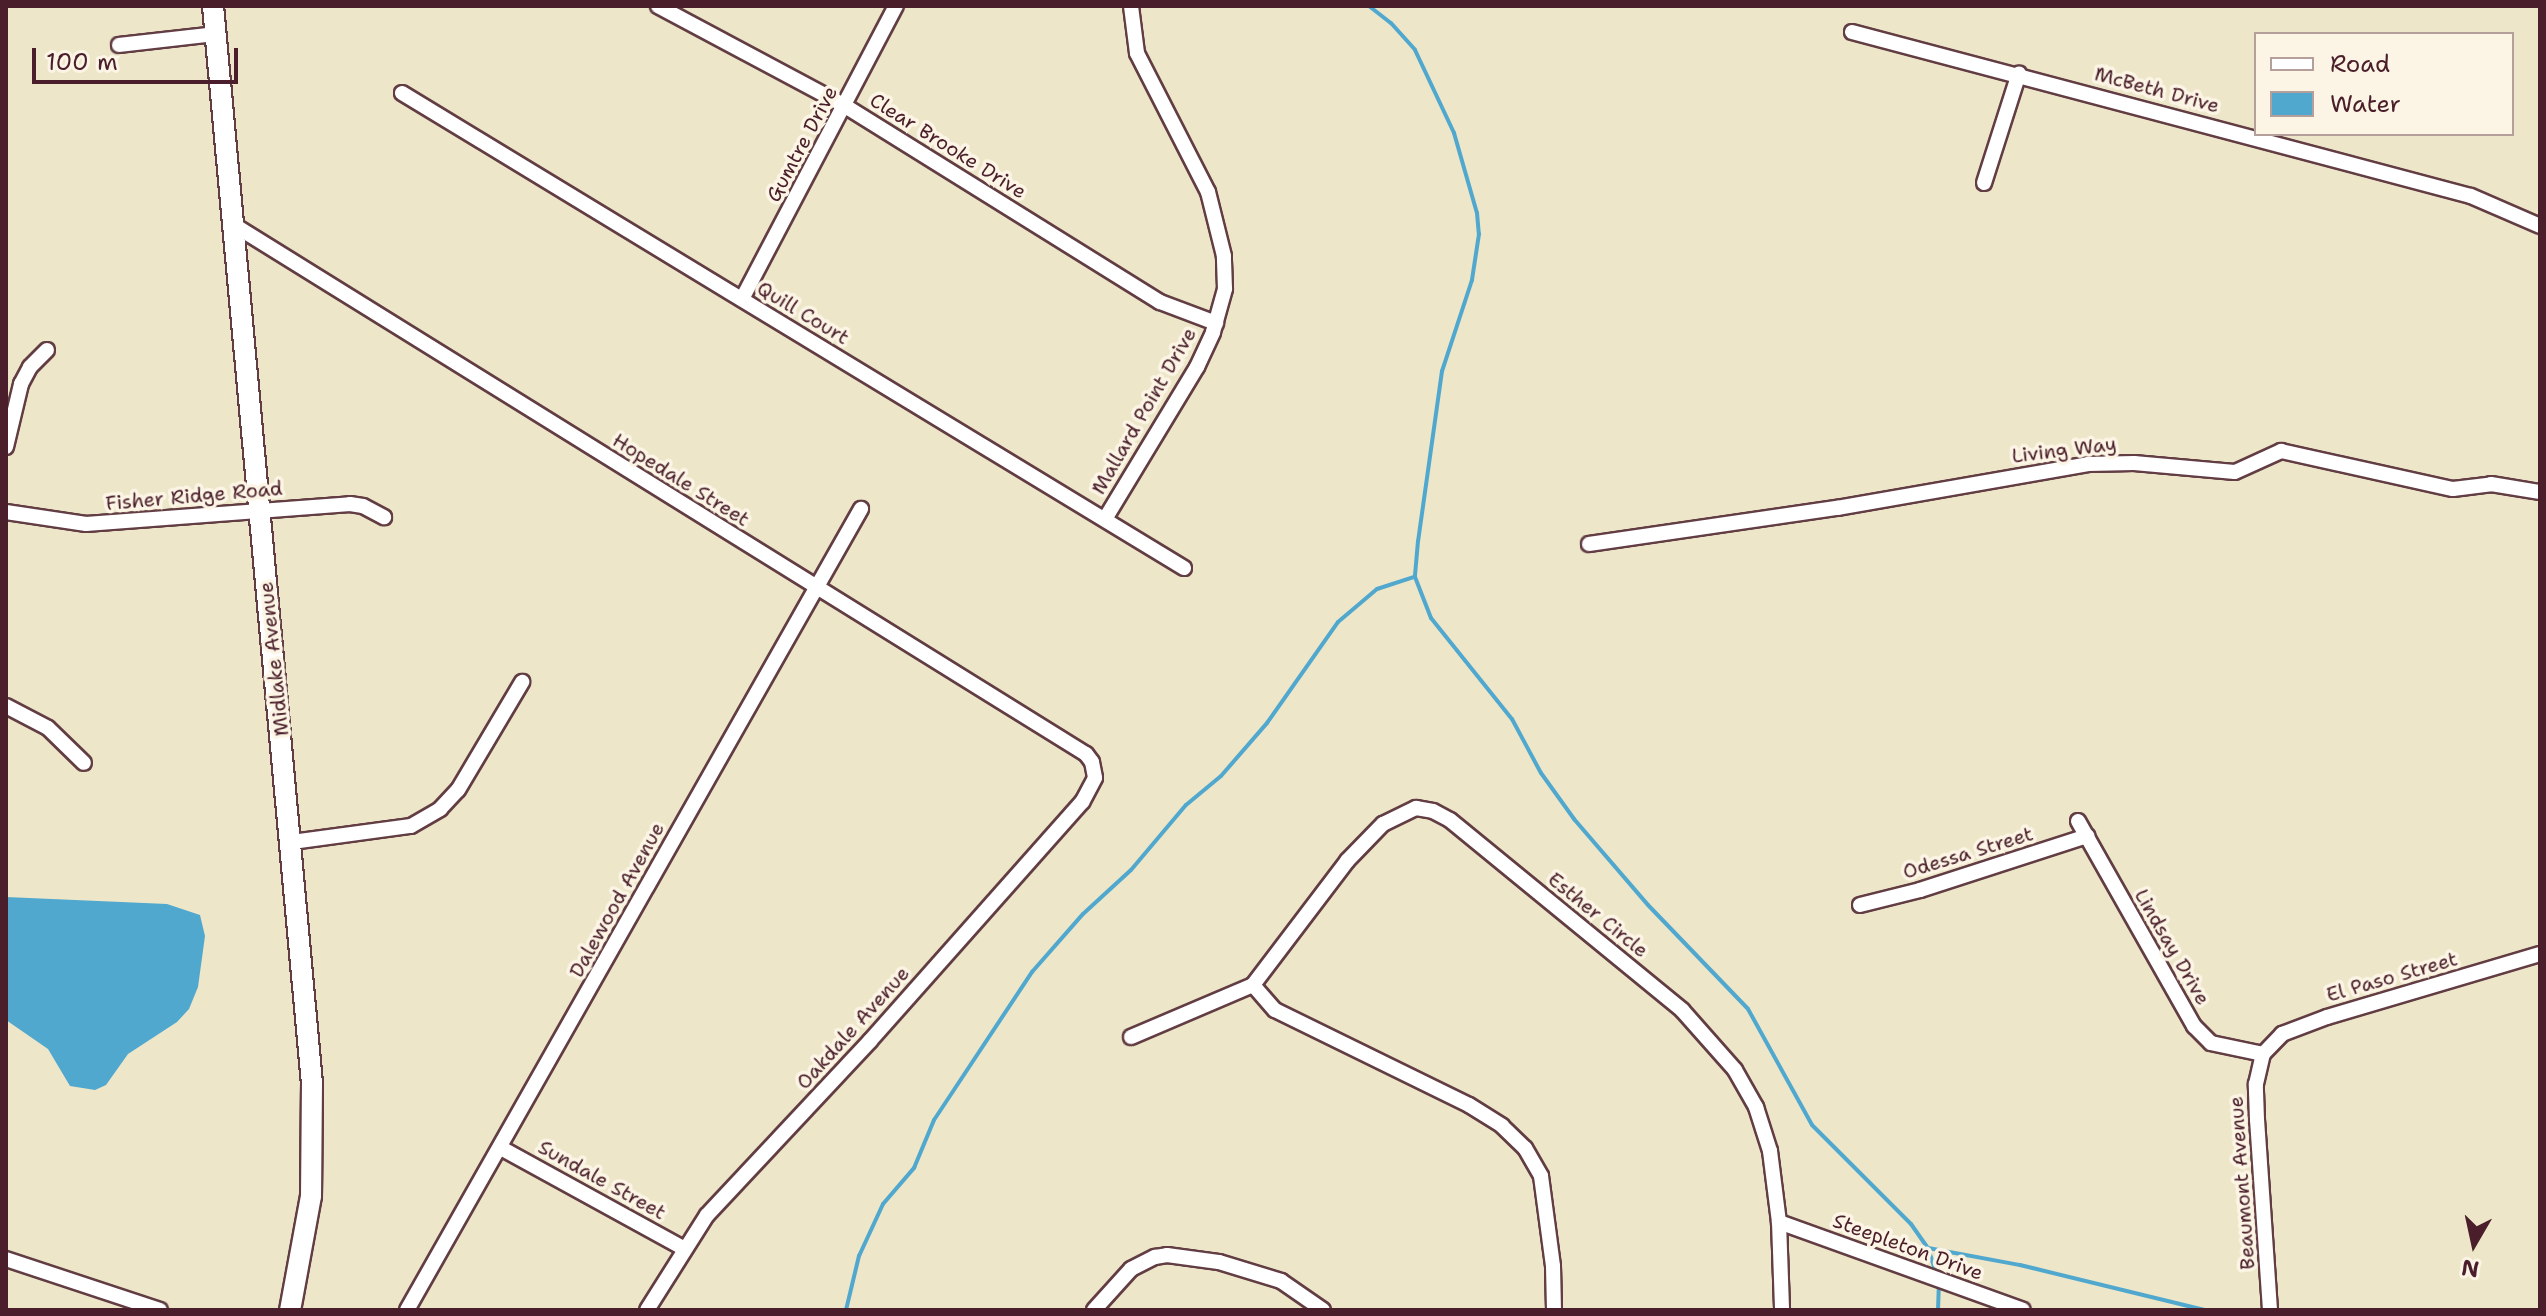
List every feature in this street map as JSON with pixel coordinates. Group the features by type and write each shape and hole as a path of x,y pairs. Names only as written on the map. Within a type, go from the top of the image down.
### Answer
{"street":[{"name":"Midlake Avenue","path":"213,6 312,1083 313,1157 303,1254 290,1310"},
{"name":"Clear Brooke Drive","path":"658,6 845,106 1160,302 1216,323"},
{"name":"Gumtre Drive","path":"742,299 896,6"},
{"name":"Mallard Point Drive","path":"1105,519 1197,367 1216,323 1225,289 1224,256 1208,192 1137,53 1131,6"},
{"name":"McBeth Drive","path":"1852,32 2019,73 2471,196 2540,226"},
{"path":"119,45 216,34"},
{"path":"1984,183 2019,73"},
{"name":"Quill Court","path":"402,93 1184,568"},
{"name":"Hopedale Street","path":"234,225 1086,754 1092,762 1095,778"},
{"path":"6,447 21,384 30,367 47,350"},
{"name":"Living Way","path":"1589,544 1837,508 2088,464 2134,463 2235,472 2281,451 2453,489 2491,484 2540,492"},
{"name":"Fisher Ridge Road","path":"6,512 86,524 350,504 363,506 384,517"},
{"name":"Dalewood Avenue","path":"407,1310 861,509"},
{"path":"292,842 411,826 440,809 458,790 522,682"},
{"path":"6,706 48,728 84,763"},
{"name":"Oakdale Avenue","path":"647,1310 683,1248 707,1215 870,1041 1082,802 1095,778"},
{"name":"Esther Circle","path":"1131,1037 1253,985 1347,861 1383,824 1416,808 1433,811 1450,820 1682,1010 1724,1054 1764,1125 1779,1222 1782,1310"},
{"name":"Lindsay Drive","path":"2078,821 2194,1026 2211,1043 2263,1054"},
{"name":"Odessa Street","path":"1860,905 1920,890 2087,836"},
{"name":"El Paso Street","path":"2263,1054 2282,1034 2327,1017 2540,954"},
{"path":"1253,985 1275,1010 1469,1105 1502,1126 1525,1148 1541,1176 1553,1266 1554,1310"},
{"name":"Beaumont Avenue","path":"2263,1054 2256,1084 2270,1310"},
{"name":"Sundale Street","path":"501,1148 683,1248"},
{"name":"Steepleton Drive","path":"1779,1222 2023,1310"},
{"path":"1094,1310 1131,1269 1167,1255 1219,1262 1268,1277 1295,1289 1323,1310"},
{"path":"6,1259 160,1310"}],"water":[{"path":"6,897 167,904 200,915 205,936 198,987 189,1009 177,1022 128,1054 106,1085 95,1090 70,1086 48,1049 6,1020"}],"waterway":[{"path":"1369,6 1391,23 1415,50 1454,133 1477,213 1479,234 1472,280 1442,371 1418,541 1415,577 1431,618 1512,719 1541,773 1574,819 1648,905 1748,1009 1812,1125 1911,1224 1928,1248 1937,1276"},
{"path":"846,1310 859,1256 883,1204 914,1168 934,1120 1032,972 1083,914 1131,870 1186,805 1221,776 1267,723 1338,622 1377,589 1415,577"},
{"path":"1928,1248 2020,1265 2205,1310"},
{"path":"1938,1310 1939,1285"}]}
